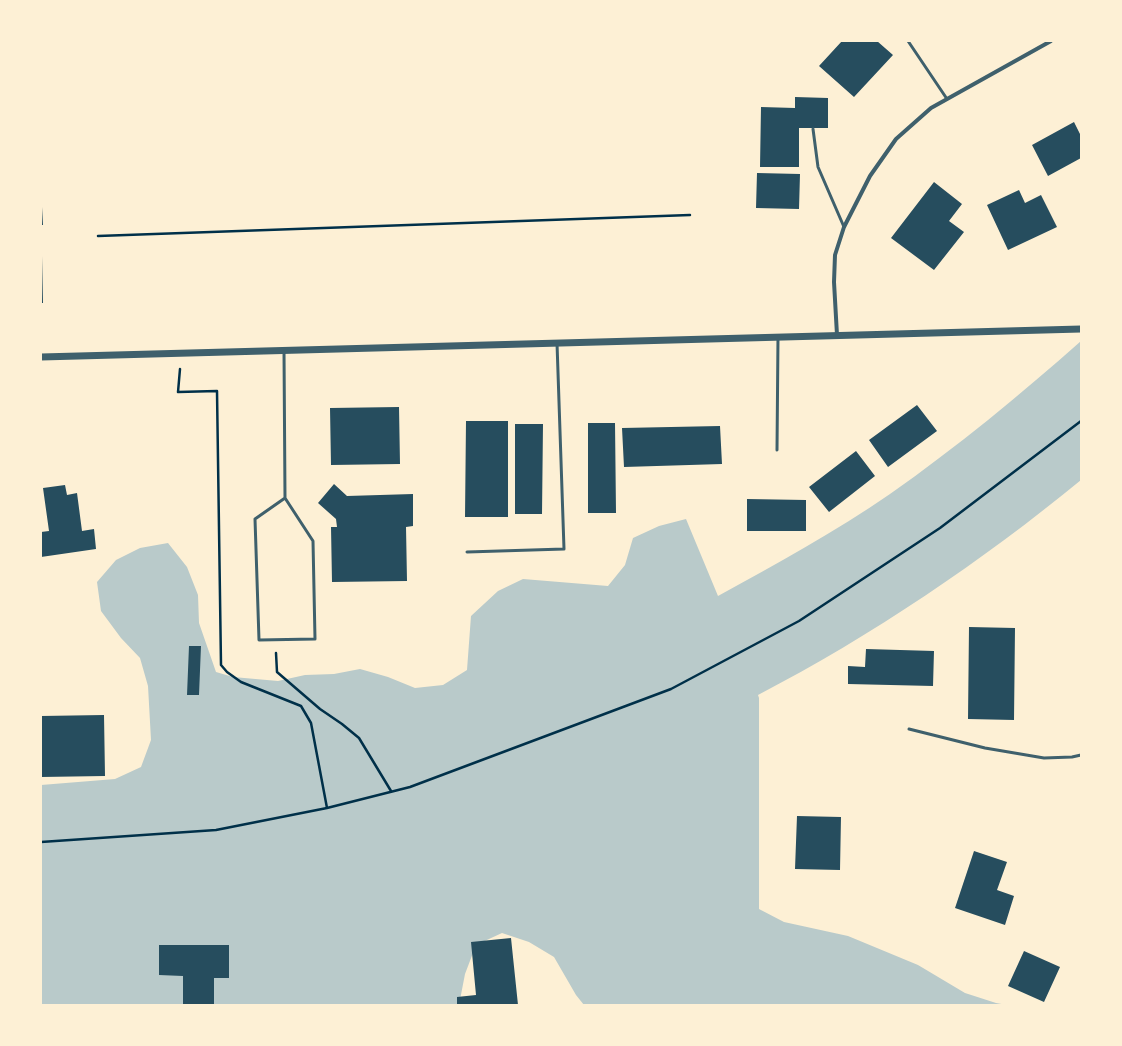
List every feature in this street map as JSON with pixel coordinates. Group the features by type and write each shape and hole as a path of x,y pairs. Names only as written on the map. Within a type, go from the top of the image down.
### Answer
{"street":[{"path":"837,335 834,282 835,255 844,227 870,176 896,139 931,108 1051,41"},
{"path":"41,358 1081,329"}],"lane":[{"path":"908,41 947,99"},
{"path":"813,129 818,167 844,227"},
{"path":"777,450 778,337"},
{"path":"467,552 564,549 557,343"},
{"path":"284,351 285,498 313,541 315,639 259,640 255,519 285,498"},
{"path":"909,729 985,748 1036,756 1051,757 1081,755"}],"path":[{"path":"98,236 690,215"},
{"path":"181,354 178,392 216,391"},
{"path":"41,842 216,830 327,808 410,786 671,689 800,621 940,528 1081,421"},
{"path":"276,640 277,672 320,709 359,738 391,791"}],"shaded area":[{"path":"1081,341 1081,480 1005,540 925,596 843,648 758,695 759,909 784,922 848,936 918,965 965,993 1007,1005 584,1005 576,995 554,957 529,942 502,933 476,945 465,974 459,1005 41,1005 41,785 115,779 141,767 151,740 148,686 140,658 121,638 101,611 97,582 116,560 140,548 168,543 187,567 198,595 199,623 216,672 233,677 278,681 305,675 334,674 360,669 388,677 415,688 443,685 467,670 471,616 498,591 523,579 608,586 625,565 633,538 659,526 686,519 718,596 827,535 890,494 940,458 988,420"}],"building":[{"path":"842,41 877,41 893,55 854,97 819,66"},
{"path":"795,97 828,98 828,128 799,128 799,167 760,167 761,107 795,108"},
{"path":"1074,122 1081,136 1081,158 1048,176 1032,145"},
{"path":"757,173 800,174 799,209 756,208"},
{"path":"934,182 962,204 949,221 964,232 934,270 891,238"},
{"path":"1019,190 1025,203 1041,195 1057,227 1008,250 987,205"},
{"path":"42,207 43,225 41,225"},
{"path":"42,256 43,303 41,303"},
{"path":"917,405 937,431 888,467 869,440"},
{"path":"399,407 400,464 331,465 330,408"},
{"path":"466,421 508,421 508,517 465,517"},
{"path":"588,423 615,423 616,513 588,513"},
{"path":"515,424 543,424 542,514 515,514"},
{"path":"720,426 722,464 624,467 622,428"},
{"path":"856,451 875,476 829,512 809,487"},
{"path":"334,484 347,496 413,494 413,526 406,527 407,581 332,582 331,527 337,527 336,519 318,503"},
{"path":"65,485 67,495 77,493 82,531 94,529 96,549 41,557 41,532 49,531 43,488"},
{"path":"747,499 806,500 806,531 747,531"},
{"path":"969,627 1015,628 1014,720 968,719"},
{"path":"189,646 201,646 199,695 187,695"},
{"path":"866,649 934,651 933,686 848,684 848,666 865,667"},
{"path":"104,715 105,776 41,777 41,716"},
{"path":"797,816 841,817 840,870 795,869"},
{"path":"974,851 1007,862 997,890 1014,896 1005,925 955,908"},
{"path":"511,938 518,1005 457,1005 457,997 476,995 471,942"},
{"path":"159,945 229,945 229,978 214,978 214,1005 183,1005 183,976 159,975"},
{"path":"1024,951 1060,967 1044,1002 1008,986"}]}
